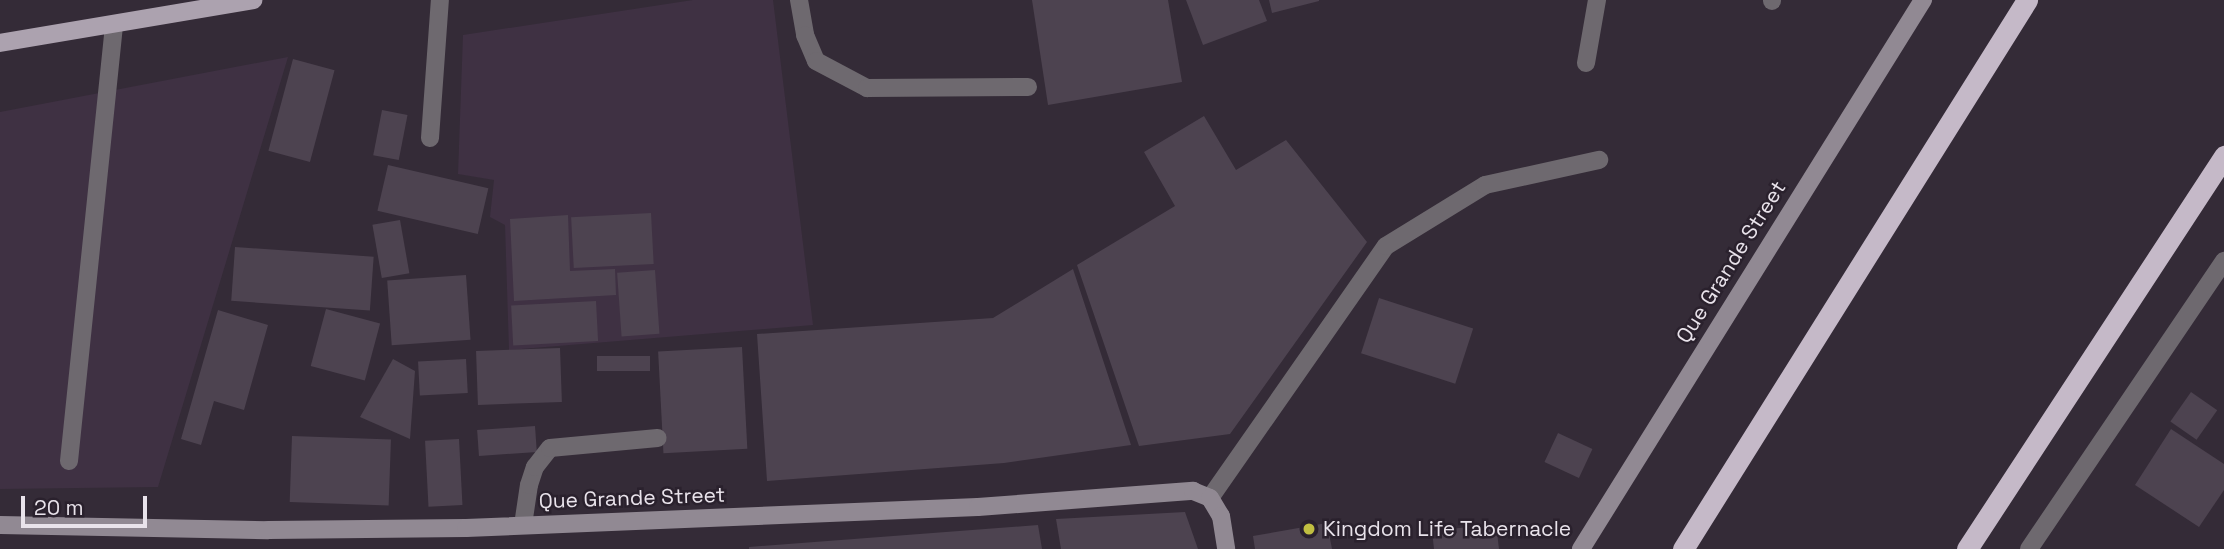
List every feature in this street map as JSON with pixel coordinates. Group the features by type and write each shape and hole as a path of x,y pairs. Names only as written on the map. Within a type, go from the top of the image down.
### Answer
{"highway":[{"path":"1683,549 2027,0"},
{"path":"1967,549 2224,156"}],"main road":[{"path":"0,43 114,26 253,0"},
{"name":"Que Grande Street","path":"1581,549 1923,0"},
{"name":"Que Grande Street","path":"0,526 268,530 523,525 978,507 1193,491 1210,498"},
{"path":"1210,498 1221,516 1226,549"}],"street":[{"path":"430,138 440,0"},
{"path":"799,0 805,35 816,61 867,88 1028,87"},
{"path":"1586,63 1597,0"},
{"path":"69,461 114,26"},
{"path":"1210,498 1386,246 1485,185 1599,160"},
{"path":"2029,549 2224,261"},
{"path":"523,525 529,485 535,467 550,448 658,438"}],"shaded area":[{"path":"693,0 773,0 813,325 509,350 505,225 490,217 494,180 458,174 463,35"},
{"path":"288,57 158,487 0,489 0,112"}],"building":[{"path":"1032,0 1168,0 1182,82 1048,105"},
{"path":"1186,0 1259,0 1267,21 1203,45"},
{"path":"1269,0 1319,0 1319,1 1272,13"},
{"path":"293,59 335,70 310,162 268,151"},
{"path":"382,110 408,115 399,160 373,155"},
{"path":"1204,116 1236,170 1286,140 1367,242 1230,434 1139,446 1077,265 1175,206 1144,152"},
{"path":"388,165 488,188 478,234 377,211"},
{"path":"651,213 654,264 574,268 571,217"},
{"path":"568,215 570,271 615,269 616,295 514,301 510,219"},
{"path":"400,220 409,273 382,278 372,225"},
{"path":"235,247 374,257 370,311 231,301"},
{"path":"1073,269 1131,445 1004,463 767,481 757,334 993,318"},
{"path":"655,270 659,334 622,336 617,273"},
{"path":"466,275 471,340 392,345 387,281"},
{"path":"1379,298 1473,329 1455,384 1361,353"},
{"path":"596,301 598,341 513,345 511,305"},
{"path":"326,309 380,323 365,380 311,366"},
{"path":"218,310 268,325 244,410 214,401 201,445 181,439"},
{"path":"742,347 747,449 663,453 658,351"},
{"path":"560,348 562,402 478,405 476,351"},
{"path":"597,356 650,356 650,371 597,371"},
{"path":"393,359 415,371 410,439 360,417"},
{"path":"466,359 468,393 420,395 418,362"},
{"path":"2191,392 2217,410 2197,440 2170,421"},
{"path":"535,426 537,452 479,456 477,430"},
{"path":"2171,429 2224,464 2224,490 2199,527 2135,485"},
{"path":"1558,433 1592,449 1579,478 1544,462"},
{"path":"292,436 391,439 389,505 290,502"},
{"path":"459,439 462,505 429,507 425,441"},
{"path":"1185,512 1198,549 1061,549 1056,519"},
{"name":"Kingdom Life Tabernacle","path":"1327,523 1332,549 1255,549 1253,536"},
{"path":"1496,524 1499,549 1434,549 1432,531"},
{"path":"1038,525 1042,549 749,549 749,547"}],"place":[{"name":"Kingdom Life Tabernacle","path":"1309,529"}]}
